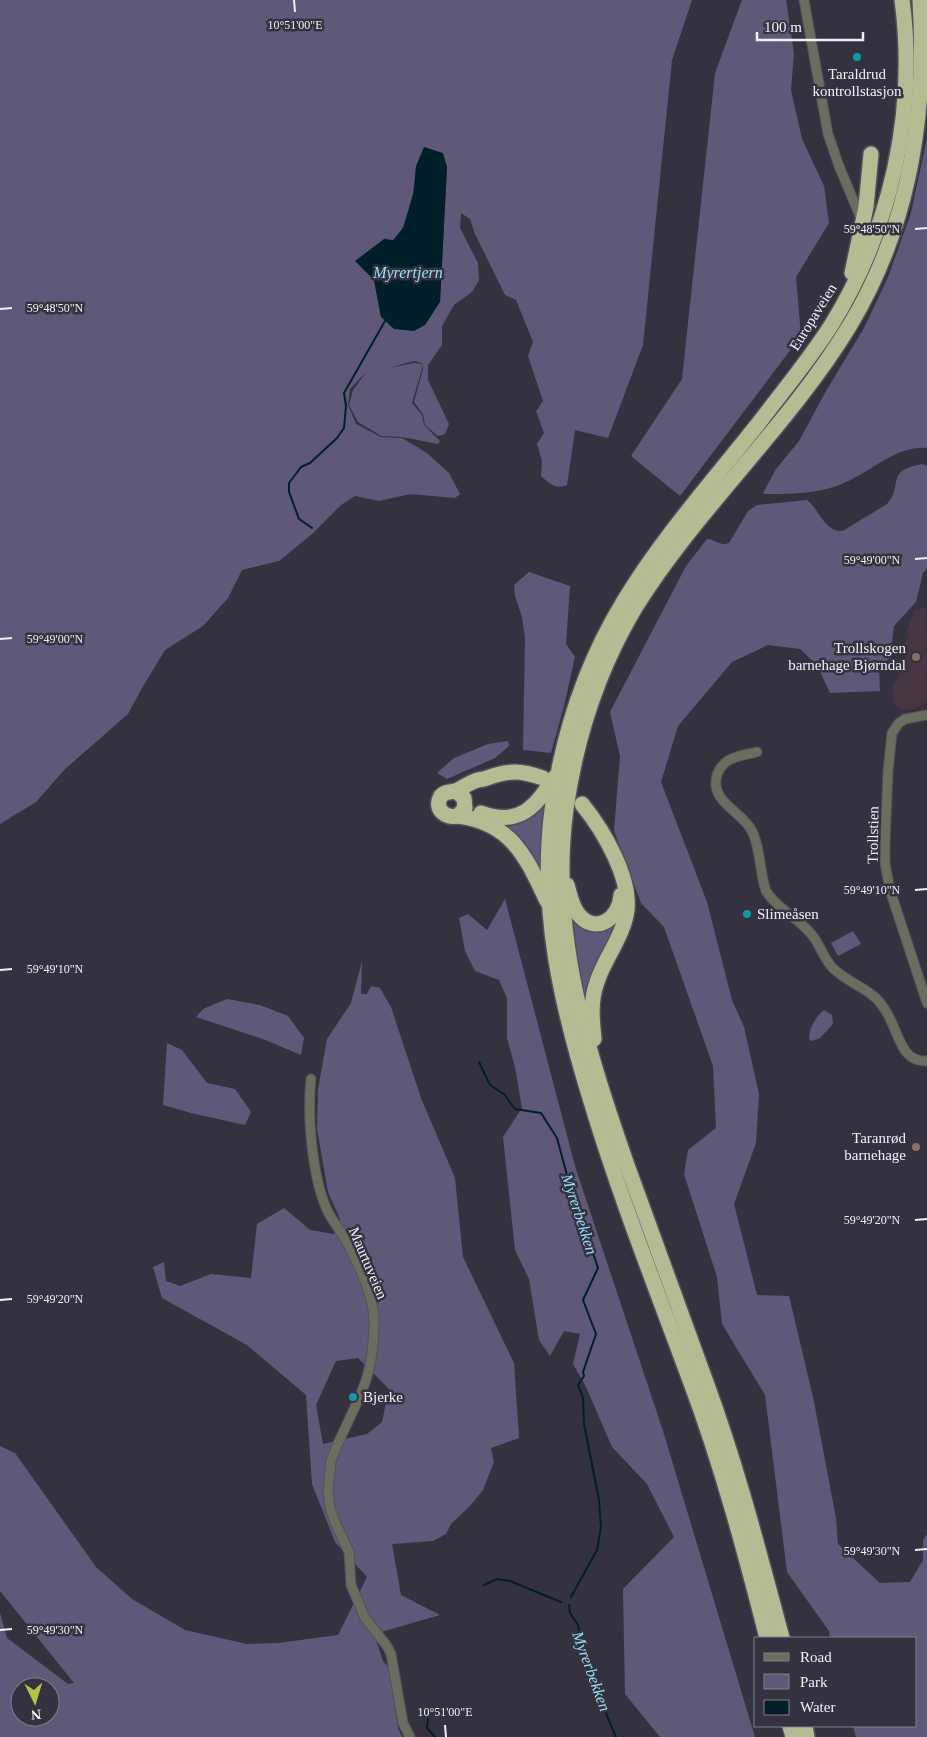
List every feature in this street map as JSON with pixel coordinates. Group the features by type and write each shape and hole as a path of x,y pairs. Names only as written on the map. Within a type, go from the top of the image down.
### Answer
{"highway":[{"name":"Europaveien","path":"767,1637 742,1542 714,1452 693,1387 598,1126 565,1011 552,944 549,845 558,772 563,749 580,693 597,652 624,602 665,540 806,362 834,322 874,240 899,149 906,91 906,40 902,0"},
{"path":"782,1637 756,1540 726,1441 597,1078 580,1015 569,964 562,907 562,866 566,808 573,766 586,716 601,677 621,634 648,589 678,548 820,370 848,328 873,283 905,200 916,149 923,82 923,40 920,0"},
{"path":"847,298 863,224 870,178 871,154"},
{"path":"461,803 476,780 513,771 543,778"},
{"path":"461,803 490,816 516,817 534,806 558,772"},
{"path":"461,803 487,823 503,832 529,863 550,908"},
{"path":"582,804 603,836 618,866 628,900 622,930 599,975 593,1001 592,1023 597,1078"},
{"path":"562,866 575,910 582,918 590,922 605,922 616,913 620,903 623,881"}],"street":[{"path":"804,0 828,134 863,224"},
{"name":"Trollstien","path":"927,715 905,719 898,723 892,732 884,844 885,864 890,890 927,1003"},
{"path":"757,752 732,758 724,763 716,778 716,787 721,799 745,821 752,831 766,891 771,898 813,936 826,960 834,970 865,989 883,1004 909,1057 927,1062"},
{"name":"Maurtuveien","path":"311,1079 310,1130 322,1194 328,1212 345,1239 368,1290 372,1301 374,1320 367,1378 332,1461 328,1490 330,1508 348,1552 351,1585 361,1611 391,1654 403,1723 410,1737"}],"shaded area":[{"name":"Trollskogen barnehage Bjørndal","path":"926,607 927,700 924,705 905,711 895,704 892,688 904,665 907,630 914,610"}],"green space":[{"path":"0,0 692,0 672,60 643,345 608,438 575,430 567,485 556,486 541,476 542,461 537,444 544,433 536,411 543,401 528,356 533,342 516,300 505,295 475,234 470,219 461,213 460,228 478,263 479,280 472,292 454,305 442,326 442,345 428,365 428,380 449,424 445,434 438,436 425,425 423,414 414,402 423,369 422,363 414,361 389,368 414,363 422,364 412,403 422,415 424,425 440,441 438,444 402,437 381,436 358,422 349,405 353,390 367,371 350,389 348,405 356,424 381,437 402,438 427,453 449,473 460,494 455,498 410,494 379,501 355,496 341,505 312,534 279,561 242,570 228,598 203,626 165,650 128,714 65,769 36,802 0,824","holes":["442,153 447,167 440,302 381,317 374,280 356,261 386,246 400,233 411,205 416,166"]},
{"path":"742,0 786,0 794,53 791,90 802,139 824,186 829,223 796,277 801,336 680,496 631,456 682,379 715,73"},
{"path":"927,138 927,448 905,450 856,477 827,489 765,494 763,493 776,469 799,441 826,391 864,328 888,277 911,213"},
{"path":"923,464 927,466 927,568 923,573 916,602 894,626 890,658 879,666 880,691 830,693 817,665 800,649 768,645 732,662 678,726 661,782 707,902 732,1000 744,1027 759,1094 756,1143 734,1204 757,1295 789,1296 813,1397 836,1518 838,1544 880,1583 910,1582 923,1560 923,1540 927,1534 927,1737 856,1737 853,1727 917,1727 917,1637 830,1637 829,1631 787,1572 765,1395 722,1324 717,1277 684,1174 688,1150 716,1128 713,1066 664,927 641,903 614,831 620,756 610,712 686,566 707,539 723,544 729,543 748,511 757,505 807,500 831,528 843,531 887,504 892,497 899,475 903,470"},
{"path":"529,572 570,586 566,644 575,657 551,753 523,750 525,638 514,585"},
{"path":"508,741 509,746 495,758 447,779 437,773 454,758 488,744"},
{"path":"545,797 541,874 503,824"},
{"path":"505,899 575,1166 663,1431 755,1737 660,1737 625,1694 623,1589 674,1537 647,1484 612,1447 586,1387 573,1364 580,1334 564,1331 550,1356 539,1340 529,1279 515,1250 503,1137 522,1108 515,1067 507,1038 507,998 499,980 475,971 465,951 459,918 468,914 487,930"},
{"path":"621,913 590,1019 580,982 571,917 579,920"},
{"path":"853,931 861,944 838,956 831,943"},
{"path":"362,961 361,994 367,994 371,986 380,988 391,1007 421,1098 455,1178 463,1257 514,1363 519,1438 491,1448 494,1462 483,1490 451,1524 446,1534 433,1541 392,1544 401,1595 440,1615 374,1634 383,1661 390,1669 398,1728 402,1737 0,1737 0,1613 7,1638 59,1677 10,1677 10,1727 60,1727 60,1678 68,1684 74,1683 0,1591 0,1446 15,1453 96,1567 132,1599 185,1630 247,1644 278,1643 338,1635 367,1577 335,1542 312,1484 306,1395 247,1345 162,1298 153,1267 164,1262 166,1281 180,1286 211,1274 251,1278 257,1224 284,1208 310,1230 334,1234 340,1219 328,1192 317,1129 318,1089 327,1039 351,1003","holes":["358,1358 389,1389 382,1422 367,1434 323,1444 316,1405 336,1361"]},
{"path":"227,999 260,1005 288,1016 304,1038 301,1055 263,1039 196,1017 203,1009"},
{"path":"824,1010 832,1015 833,1024 820,1038 812,1041 809,1039 811,1027"},
{"path":"167,1043 182,1050 207,1083 235,1089 251,1112 245,1125 163,1105"}],"water":[{"name":"Myrertjern","path":"424,147 443,153 447,167 440,302 425,325 414,331 394,329 381,317 374,280 355,261 384,239 393,240 403,228 414,191 416,166"}],"waterway":[{"name":"Myrerbekken","path":"312,528 299,519 289,492 289,483 301,467 310,463 337,438 344,428 346,406 344,393 385,321"},
{"name":"Myrerbekken","path":"479,1062 490,1085 504,1094 515,1109 541,1113 557,1138 581,1227 590,1244 598,1268 583,1300 596,1334 583,1372 584,1376 578,1385 583,1398 584,1424 599,1500 601,1527 597,1550 571,1597"},
{"path":"484,1585 497,1579 510,1581 561,1602"},
{"name":"Myrerbekken","path":"569,1605 570,1613 578,1625 581,1642 596,1679 595,1687 602,1698 616,1737"},
{"path":"428,1719 427,1728 435,1737"}],"place":[{"name":"Taraldrud kontrollstasjon","path":"857,57"},
{"name":"Trollskogen barnehage Bjørndal","path":"916,657"},
{"name":"Slimeåsen","path":"747,914"},
{"name":"Taranrød barnehage","path":"916,1147"},
{"name":"Bjerke","path":"353,1397"}]}
